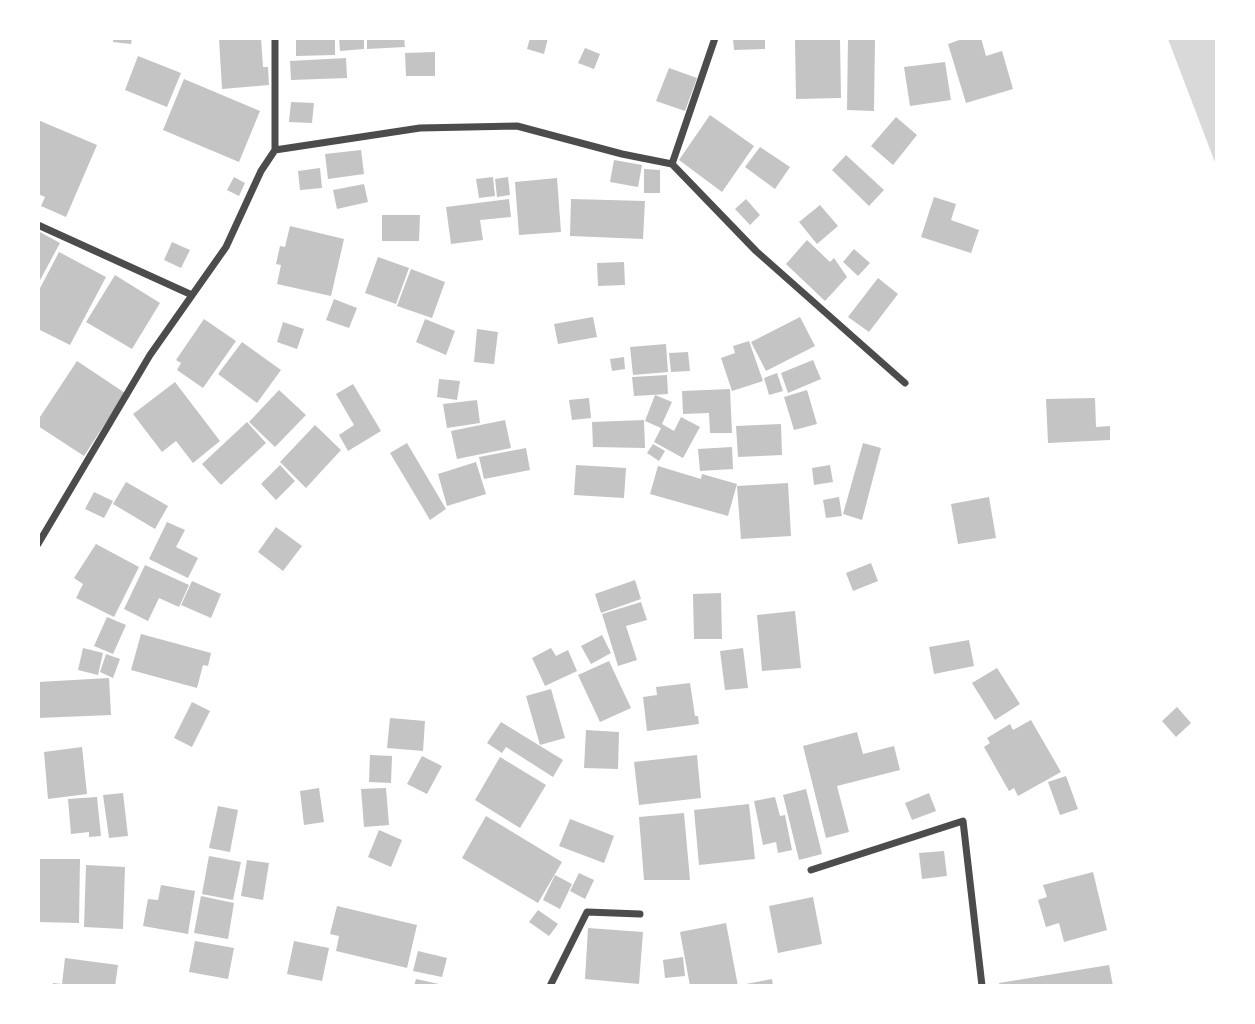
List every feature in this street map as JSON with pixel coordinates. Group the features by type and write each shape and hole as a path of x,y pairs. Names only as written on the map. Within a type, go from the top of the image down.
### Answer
{"street":[{"path":"38,544 150,355 226,247 261,171 275,150 275,38"},
{"path":"672,164 715,38"},
{"path":"275,150 420,128 517,126 622,154 672,164 757,251 905,383"},
{"path":"38,225 192,295"},
{"path":"811,870 963,821 982,985"},
{"path":"550,985 587,912 640,914"}],"shaded area":[{"path":"1168,39 1216,39 1216,165"}],"building":[{"path":"113,38 132,38 131,44 113,42"},
{"path":"219,38 261,38 263,67 268,67 269,85 222,89"},
{"path":"296,38 335,38 335,55 296,56"},
{"path":"339,38 364,38 364,49 340,51"},
{"path":"367,38 404,38 405,47 367,49"},
{"path":"530,38 548,38 544,54 527,49"},
{"path":"733,38 765,38 765,49 734,50"},
{"path":"848,38 875,38 874,111 847,110"},
{"path":"965,38 981,38 986,56 1002,51 1013,89 966,103 948,44"},
{"path":"840,39 841,98 796,99 795,40"},
{"path":"585,48 600,54 594,69 578,63"},
{"path":"435,52 435,76 406,76 405,53"},
{"path":"138,56 181,73 167,107 125,90"},
{"path":"346,58 347,78 291,80 290,61"},
{"path":"945,62 951,100 910,106 904,67"},
{"path":"669,68 697,78 685,111 656,101"},
{"path":"184,79 260,111 239,162 163,130"},
{"path":"291,102 314,103 312,123 289,122"},
{"path":"710,115 754,146 722,192 679,160"},
{"path":"896,117 917,135 893,165 871,146"},
{"path":"38,120 97,145 66,217 41,206 45,197 38,194"},
{"path":"760,147 790,167 775,189 745,167"},
{"path":"361,150 364,174 328,179 325,154"},
{"path":"846,155 884,190 869,206 832,170"},
{"path":"614,160 642,165 638,187 610,182"},
{"path":"320,168 322,188 300,190 298,171"},
{"path":"644,169 660,170 660,193 644,193"},
{"path":"234,177 245,183 239,196 227,190"},
{"path":"493,177 495,196 479,198 476,179"},
{"path":"508,177 510,195 497,197 495,179"},
{"path":"557,178 561,232 519,235 515,182"},
{"path":"364,184 368,202 337,209 333,190"},
{"path":"934,197 956,204 951,220 979,230 971,253 921,237"},
{"path":"509,199 511,217 480,220 483,240 451,244 446,207"},
{"path":"571,199 645,201 643,239 570,236"},
{"path":"746,199 760,215 750,225 735,209"},
{"path":"820,205 838,226 817,244 799,222"},
{"path":"382,215 420,215 419,241 382,241"},
{"path":"290,226 344,239 331,296 277,284 281,265 276,264 280,246 285,247"},
{"path":"38,231 60,243 38,284"},
{"path":"807,240 830,262 834,258 847,277 825,301 786,264"},
{"path":"172,242 190,250 181,268 164,260"},
{"path":"854,249 870,263 858,276 843,262"},
{"path":"59,252 106,277 70,345 38,329 38,292"},
{"path":"378,257 409,268 396,304 365,293"},
{"path":"624,262 625,285 598,286 597,263"},
{"path":"411,269 445,282 432,318 397,306"},
{"path":"115,275 160,303 132,349 86,322"},
{"path":"878,278 898,294 869,332 848,317"},
{"path":"334,299 357,308 349,328 326,320"},
{"path":"593,317 597,337 558,344 554,324"},
{"path":"800,317 815,346 766,371 751,342"},
{"path":"204,319 236,341 203,388 177,370 181,363 176,360"},
{"path":"425,319 455,331 446,355 416,342"},
{"path":"283,322 304,329 297,349 277,342"},
{"path":"477,329 498,332 494,364 474,362"},
{"path":"749,341 763,381 732,391 721,358 735,353 733,346"},
{"path":"242,342 281,370 257,403 218,374"},
{"path":"666,344 668,372 633,375 630,347"},
{"path":"688,352 690,371 671,372 669,353"},
{"path":"624,357 625,369 612,371 610,359"},
{"path":"813,360 821,379 788,393 781,373"},
{"path":"77,361 125,393 84,456 38,426 38,420"},
{"path":"777,373 783,391 769,395 764,378"},
{"path":"667,375 668,394 634,396 632,377"},
{"path":"439,379 460,381 457,400 437,397"},
{"path":"175,382 220,441 193,463 176,441 162,452 133,414"},
{"path":"353,384 381,431 348,451 339,435 354,425 336,394"},
{"path":"730,389 732,433 710,433 709,413 683,414 682,391"},
{"path":"279,390 306,415 275,447 249,422"},
{"path":"807,390 817,424 794,430 784,397"},
{"path":"655,395 672,402 662,424 674,431 681,417 700,427 683,458 654,442 661,428 645,421"},
{"path":"589,398 591,418 572,420 569,400"},
{"path":"1095,398 1096,427 1110,426 1110,440 1048,443 1046,399"},
{"path":"477,400 480,423 447,428 443,404"},
{"path":"505,420 511,448 457,459 451,431"},
{"path":"644,420 645,448 593,447 592,422"},
{"path":"247,422 266,443 221,485 202,464"},
{"path":"781,424 782,455 738,457 736,426"},
{"path":"315,425 341,450 306,488 280,462"},
{"path":"407,443 446,509 430,520 390,453"},
{"path":"863,443 881,448 862,520 843,514"},
{"path":"653,444 665,451 659,461 647,453"},
{"path":"732,447 733,469 700,471 698,449"},
{"path":"526,448 530,470 484,479 479,457"},
{"path":"476,462 486,494 447,506 438,474"},
{"path":"280,465 295,481 276,500 261,484"},
{"path":"576,465 626,468 624,498 574,495"},
{"path":"830,465 833,482 814,485 812,468"},
{"path":"658,466 701,479 702,474 737,484 728,516 650,494"},
{"path":"126,482 168,506 155,529 113,504"},
{"path":"788,483 791,536 741,539 737,486"},
{"path":"94,492 113,501 104,518 85,509"},
{"path":"839,497 842,516 826,518 823,500"},
{"path":"989,497 996,538 958,544 951,504"},
{"path":"167,522 185,530 176,547 198,558 188,578 149,559"},
{"path":"276,527 302,546 283,571 258,552"},
{"path":"96,544 139,567 114,617 76,598 83,584 74,578"},
{"path":"871,563 878,581 853,591 846,573"},
{"path":"145,565 189,585 179,607 159,598 148,621 124,609"},
{"path":"635,580 641,599 601,613 595,594"},
{"path":"192,581 221,594 211,618 181,605"},
{"path":"721,593 722,639 694,639 693,594"},
{"path":"641,602 647,620 626,626 637,660 618,666 602,614"},
{"path":"795,611 801,668 762,671 757,615"},
{"path":"107,617 126,625 113,654 94,646"},
{"path":"141,634 211,653 208,666 203,665 197,688 131,670"},
{"path":"602,635 611,653 591,664 581,646"},
{"path":"969,640 974,666 934,674 929,647"},
{"path":"83,648 103,653 98,675 78,670"},
{"path":"551,648 556,656 568,650 577,671 545,686 532,658"},
{"path":"743,648 748,688 725,690 720,651"},
{"path":"106,654 120,659 113,678 100,672"},
{"path":"609,661 631,708 600,722 578,675"},
{"path":"997,668 1020,704 995,720 972,683"},
{"path":"109,678 111,715 38,718 38,682"},
{"path":"690,683 695,716 698,716 699,724 647,731 643,697 657,695 656,687"},
{"path":"551,689 565,738 540,745 526,696"},
{"path":"192,702 210,711 192,747 174,738"},
{"path":"1177,707 1191,723 1176,737 1162,721"},
{"path":"390,718 425,721 423,751 387,748"},
{"path":"1031,720 1061,772 1018,796 1014,788 1009,791 984,747 990,743 987,738 1010,724 1013,730"},
{"path":"501,722 563,760 553,777 506,747 502,753 487,743"},
{"path":"586,730 619,732 618,769 584,768"},
{"path":"857,732 863,754 894,746 900,770 837,786 849,832 826,838 803,746"},
{"path":"82,747 87,794 48,799 44,752"},
{"path":"370,755 392,756 391,783 369,782"},
{"path":"697,755 701,798 639,805 634,762"},
{"path":"422,756 442,766 427,794 407,784"},
{"path":"500,757 546,785 520,828 475,800"},
{"path":"1066,776 1078,809 1060,815 1048,782"},
{"path":"319,788 324,822 304,825 300,791"},
{"path":"386,788 389,825 364,827 361,789"},
{"path":"806,789 822,854 799,860 783,795"},
{"path":"123,793 128,836 109,838 103,795"},
{"path":"929,793 936,811 912,820 905,803"},
{"path":"97,797 101,836 89,837 89,832 71,834 68,799"},
{"path":"775,797 780,816 785,815 792,850 778,853 776,842 763,845 754,801"},
{"path":"749,804 755,859 699,865 694,810"},
{"path":"218,806 238,810 230,852 209,848"},
{"path":"684,813 690,880 644,880 639,817"},
{"path":"486,816 562,862 538,903 462,858"},
{"path":"570,819 614,836 604,863 559,846"},
{"path":"379,830 402,840 391,867 368,857"},
{"path":"944,851 947,876 922,879 919,853"},
{"path":"209,856 241,862 233,900 202,894"},
{"path":"38,859 80,859 79,923 38,922"},
{"path":"247,860 269,863 263,900 241,896"},
{"path":"86,865 125,867 123,929 84,927"},
{"path":"1093,872 1107,930 1064,942 1059,923 1046,927 1038,900 1047,897 1043,885"},
{"path":"579,873 594,880 585,899 570,891"},
{"path":"555,875 572,884 560,909 543,900"},
{"path":"161,885 195,891 188,934 143,926 148,899 158,900"},
{"path":"201,896 234,903 228,939 194,933"},
{"path":"813,897 822,944 778,953 769,906"},
{"path":"337,906 417,925 407,968 336,951 339,936 330,934"},
{"path":"538,910 558,924 549,936 529,922"},
{"path":"726,923 738,986 690,986 680,932"},
{"path":"588,928 643,932 639,984 585,979"},
{"path":"195,941 234,948 228,979 189,972"},
{"path":"294,941 329,948 322,981 287,974"},
{"path":"418,951 447,958 442,977 413,971"},
{"path":"683,957 685,976 665,978 663,960"},
{"path":"65,958 118,965 115,986 52,986 53,983 62,984"},
{"path":"1109,965 1113,986 1000,986 999,983"},
{"path":"416,979 439,984 439,986 414,986"},
{"path":"772,979 773,986 746,986 746,984"}]}
